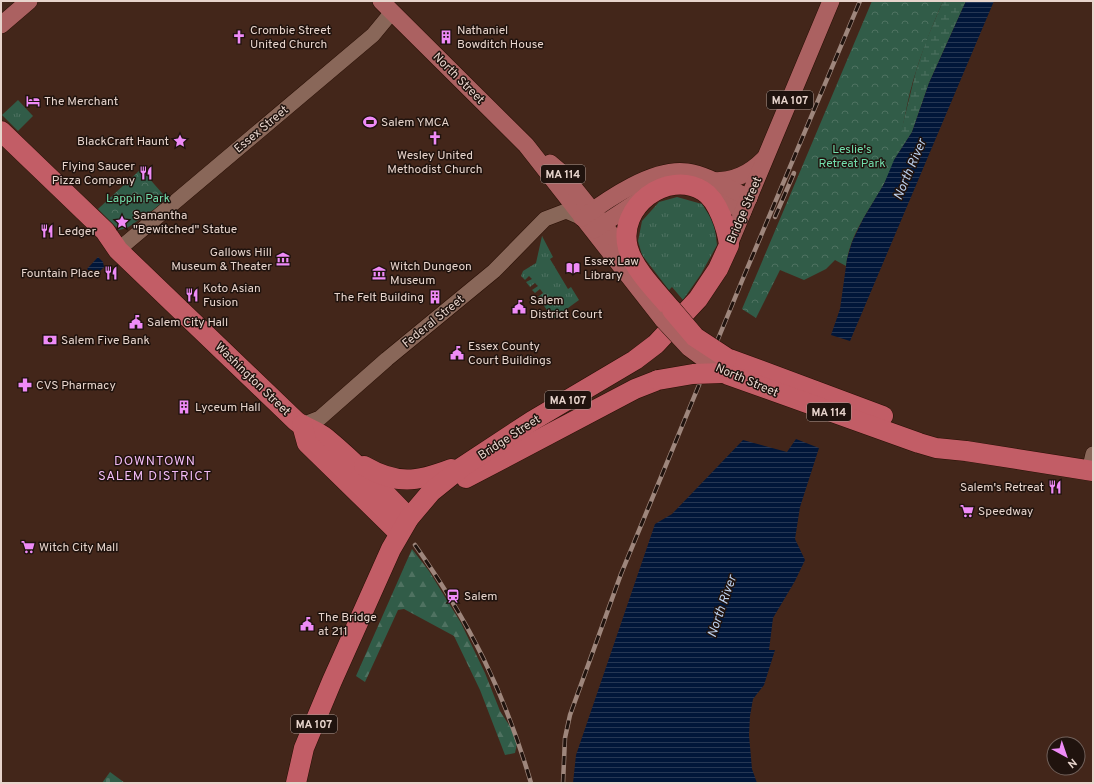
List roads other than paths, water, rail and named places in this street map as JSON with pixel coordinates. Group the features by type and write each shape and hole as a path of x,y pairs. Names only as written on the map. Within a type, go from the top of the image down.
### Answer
{"highway":[{"name":"Washington Street","path":"1,131 105,231 118,250 302,425 317,431 345,454 404,526"},
{"name":"Washington Street","path":"1,150 98,240 118,250"},
{"path":"634,262 628,248 627,229 637,207 646,196 670,185 682,184 708,186 721,215 729,245"},
{"name":"Bridge Street","path":"296,783 300,761 307,740 354,631 404,526 424,500 441,483 480,455 532,421 630,363 656,344 698,299 718,269 729,245"},
{"name":"North Street","path":"634,262 667,315 696,337 725,366 966,451 1092,465"},
{"path":"424,500 635,389 658,380 693,374 725,366"},
{"name":"Washington Street","path":"302,425 308,443 404,526"},
{"path":"345,454 385,477 403,481 425,478 440,473 480,455"}],"main road":[{"path":"1,16 28,1"},
{"path":"1,25 28,1"},
{"name":"Bridge Street","path":"729,245 831,1"},
{"name":"North Street","path":"390,5 526,145 593,221 667,315"},
{"path":"708,186 738,178 748,173 766,158"},
{"path":"593,221 626,190 659,174 671,171 687,172 708,186 746,204"},
{"path":"593,221 646,196"},
{"name":"North Street","path":"593,221 634,262"}],"street":[{"name":"Essex Street","path":"118,250 373,35 390,5"},
{"name":"Federal Street","path":"302,425 320,418 387,358 494,271 545,219 566,211 593,221"}],"water":[{"name":"North River","path":"966,1 994,1 850,341 831,335 840,309 847,259 852,242 863,219 884,184 894,160 912,132 929,83"},
{"path":"98,257 103,262 104,267 97,274 92,273 87,269"},
{"name":"North River","path":"796,439 819,448 800,507 795,539 805,560 795,581 773,618 769,650 775,650 764,685 753,699 749,735 752,769 757,783 573,783 576,755 655,524 672,514 743,440 787,452"}],"railway":[{"path":"563,783 565,738 570,715 621,574 860,1"},
{"path":"775,217 794,173"},
{"path":"415,545 453,602 484,659 509,718 531,783"}],"place":[{"name":"Crombie Street United Church","path":"239,37"},
{"name":"Nathaniel Bowditch House","path":"446,37"},
{"name":"The Merchant","path":"33,101"},
{"name":"Salem YMCA","path":"370,122"},
{"name":"Wesley United Methodist Church","path":"435,138"},
{"name":"BlackCraft Haunt","path":"180,141"},
{"name":"Flying Saucer Pizza Company","path":"146,173"},
{"name":"Samantha \"Bewitched\" Statue","path":"122,222"},
{"name":"Ledger","path":"47,231"},
{"name":"Gallows Hill Museum & Theater","path":"283,259"},
{"name":"Essex Law Library","path":"573,268"},
{"name":"Fountain Place","path":"111,273"},
{"name":"Witch Dungeon Museum","path":"379,273"},
{"name":"Koto Asian Fusion","path":"192,295"},
{"name":"The Felt Building","path":"435,297"},
{"name":"Salem District Court","path":"519,307"},
{"name":"Salem City Hall","path":"136,322"},
{"name":"Salem Five Bank","path":"50,340"},
{"name":"Essex County Court Buildings","path":"457,353"},
{"name":"CVS Pharmacy","path":"25,385"},
{"name":"Lyceum Hall","path":"184,407"},
{"name":"Salem's Retreat","path":"1055,487"},
{"name":"Speedway","path":"967,511"},
{"name":"Witch City Mall","path":"28,547"},
{"name":"Salem","path":"453,596"},
{"name":"The Bridge at 211","path":"307,624"}],"district":[{"name":"DOWNTOWN SALEM DISTRICT","path":"155,468"}],"park label":[{"name":"Leslie's Retreat Park","path":"852,156"},
{"name":"Lappin Park","path":"138,198"}]}
